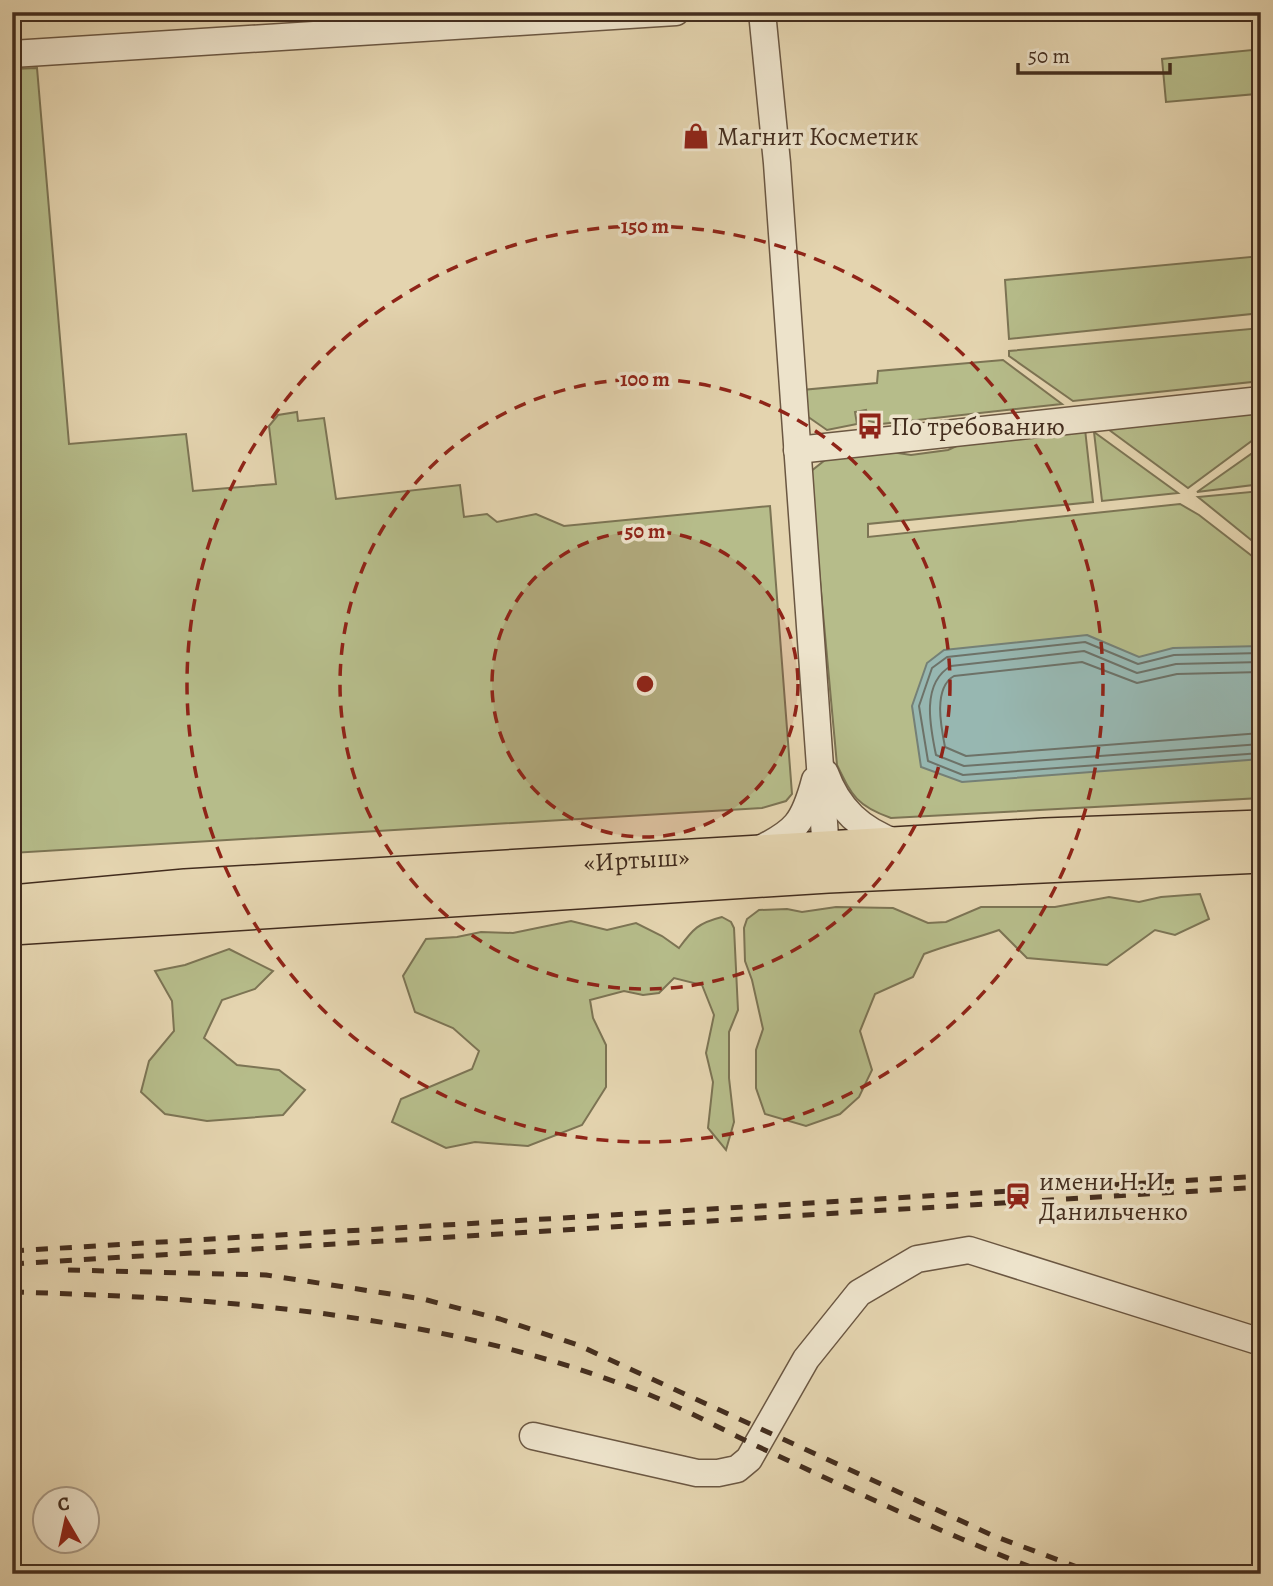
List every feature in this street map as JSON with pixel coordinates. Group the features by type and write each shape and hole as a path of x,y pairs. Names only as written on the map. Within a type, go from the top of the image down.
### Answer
{"main road":[{"name":"«Иртыш»","path":"12,902 185,886 751,854 827,862 900,844 1045,835 1261,827"},
{"name":"«Иртыш»","path":"12,928 827,862 1261,856"}],"street":[{"path":"12,54 372,21 676,12"},
{"path":"762,12 777,163 827,862"},
{"path":"797,450 1261,400"},
{"path":"820,758 833,792 852,817 874,834 900,844"},
{"path":"751,854 781,839 801,821 810,800 820,758"},
{"path":"533,1436 697,1473 718,1474 737,1469 758,1446 806,1359 859,1293 916,1259 969,1250 1261,1342"}],"green space":[{"path":"1252,50 1256,94 1166,102 1162,59"},
{"path":"37,68 69,444 186,434 193,491 276,484 269,426 278,415 297,412 298,421 324,418 336,499 460,485 464,517 487,514 497,522 536,514 564,526 770,506 792,794 786,801 762,808 12,853 12,69"},
{"path":"1261,256 1261,313 1009,339 1005,280"},
{"path":"1261,328 1261,381 1073,401 1009,356 1009,351"},
{"path":"1003,360 1062,404 881,424 869,421 866,410 855,412 857,424 827,430 804,414 802,390 877,383 878,371"},
{"path":"1261,404 1261,434 1188,488 1097,421"},
{"path":"1085,429 1093,502 868,524 868,537 1180,504 1199,515 1261,563 1261,798 891,818 870,809 857,799 837,765 810,472 829,457 865,448 911,455 948,450 974,438"},
{"path":"1094,432 1178,493 1102,501"},
{"path":"1261,447 1261,484 1197,492"},
{"path":"1261,491 1261,548 1198,497"},
{"path":"1200,894 1209,919 1175,935 1155,930 1107,965 1027,958 999,930 924,954 913,977 875,994 860,1031 872,1070 859,1097 840,1114 806,1126 765,1114 756,1088 756,1050 763,1029 745,961 744,928 747,919 759,910 787,909 802,912 836,907 893,908 928,923 946,922 981,907 1055,907 1109,897 1139,902"},
{"path":"722,917 731,922 734,928 738,1010 729,1032 729,1078 734,1122 726,1150 708,1128 713,1082 706,1053 714,1015 702,985 674,978 659,993 643,995 624,991 590,1000 593,1018 606,1045 606,1087 582,1125 528,1146 475,1142 446,1148 392,1122 401,1099 472,1069 479,1051 453,1028 415,1012 403,976 426,939 481,932 513,933 571,921 607,930 636,923 679,948 697,928"},
{"path":"229,949 273,971 255,989 222,1000 204,1038 237,1065 279,1070 305,1090 283,1115 207,1121 165,1114 141,1092 149,1061 174,1031 172,1001 155,971 185,965"}],"water":[{"path":"1087,635 1139,657 1173,648 1261,646 1261,759 962,782 921,767 912,706 927,663 944,650"}],"railway":[{"path":"12,1251 1261,1176"},
{"path":"12,1264 1261,1187"},
{"path":"68,1270 266,1275 423,1299 500,1319 578,1345 994,1536 1096,1574"},
{"path":"12,1292 174,1299 256,1306 416,1328 495,1346 573,1368 650,1395 903,1513 1049,1574"}],"place":[{"name":"Магнит Косметик","path":"696,136"},
{"name":"По требованию","path":"870,426"},
{"name":"имени Н.И. Данильченко","path":"1018,1196"}]}
